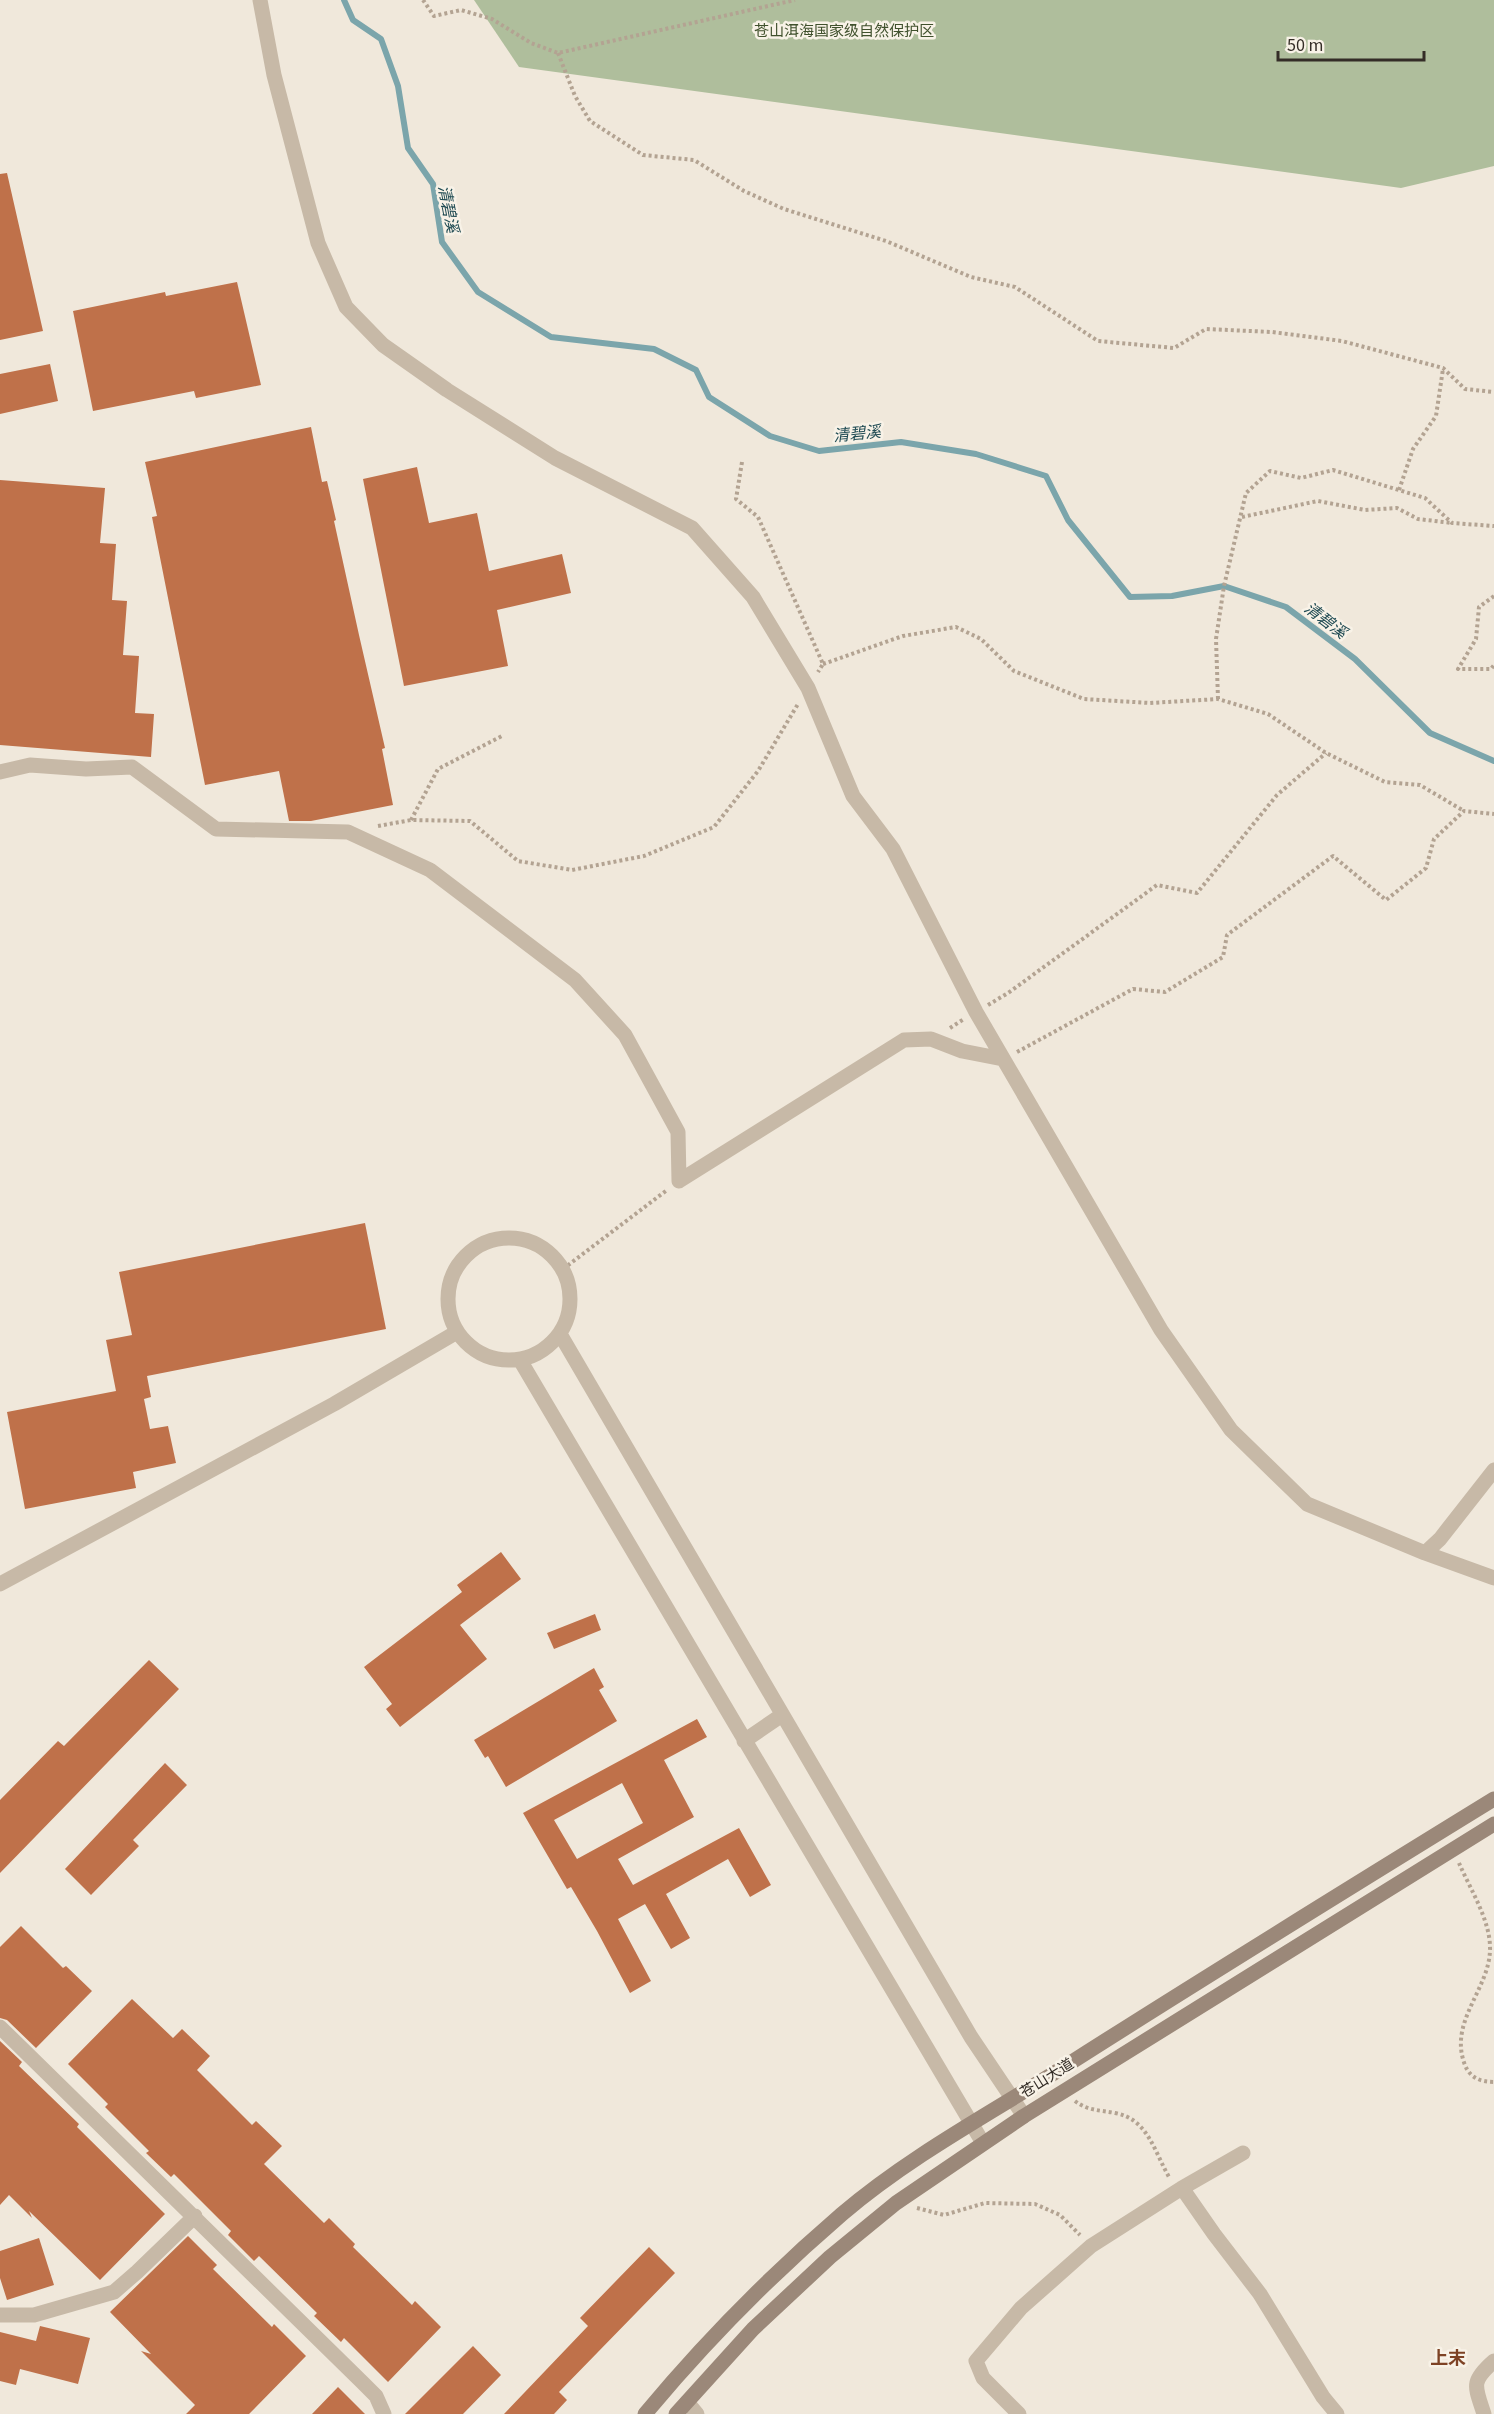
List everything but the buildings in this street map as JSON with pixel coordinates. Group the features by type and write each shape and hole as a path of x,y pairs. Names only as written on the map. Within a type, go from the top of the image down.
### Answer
{"main road":[{"name":"苍山大道","path":"645,2414 755,2294 815,2238 879,2186 971,2124 1494,1799"},
{"name":"苍山大道","path":"676,2414 762,2321 830,2257 896,2203 1024,2116 1494,1824"}],"street":[{"path":"260,0 274,75 318,243 346,308 383,345 447,390 555,458 692,528 753,597 808,688 853,796 893,849 976,1012 1161,1330 1232,1430 1307,1504 1425,1553 1494,1578"},
{"path":"0,772 30,765 86,770 132,767 216,829 348,832 430,870 575,980 625,1035 678,1132 679,1181"},
{"path":"679,1181 904,1040 931,1039 962,1052 1003,1059"},
{"path":"506,1238 529,1241 548,1252 563,1269 570,1291 569,1313 560,1334 542,1351 520,1360 496,1359 474,1350 457,1332 448,1308 450,1283 462,1260 482,1244 506,1238"},
{"path":"0,1584 323,1410 457,1332"},
{"path":"560,1334 971,2037 1024,2116"},
{"path":"520,1360 983,2143"},
{"path":"1425,1553 1440,1539 1494,1470"},
{"path":"744,1740 782,1715"},
{"path":"1204,1978 1213,1998"},
{"path":"0,2027 376,2396 384,2414"},
{"path":"1019,2414 982,2378 976,2361 1021,2307 1091,2246 1181,2188 1244,2153"},
{"path":"1181,2188 1260,2294 1323,2397 1337,2414"},
{"path":"0,2315 34,2315 114,2292 195,2216"},
{"path":"1484,2414 1476,2384 1479,2374 1494,2361"},
{"path":"687,2402 697,2414"}],"path":[{"path":"423,0 434,16 461,10 492,19 531,43 558,52 795,0"},
{"path":"558,52 575,96 590,121 643,155 694,160 744,191 784,209 886,241 971,277 1015,287 1098,341 1174,348 1206,329 1272,332 1342,340 1443,368 1465,388 1494,392"},
{"path":"1399,490 1413,449 1436,416 1443,368"},
{"path":"742,462 736,499 758,517 824,664"},
{"path":"1218,699 1216,639 1224,586 1246,493 1270,471 1301,478 1333,470 1425,498 1452,523"},
{"path":"1242,517 1318,501 1365,510 1397,508 1418,519 1494,526"},
{"path":"1494,596 1479,607 1476,639 1458,669 1491,669 1494,665"},
{"path":"348,832 411,820 470,821 518,861 572,870 644,856 714,827 758,771 824,664 903,636 956,627 981,639 1014,671 1084,699 1150,703 1218,699 1268,714 1326,753 1384,782 1420,785 1464,811 1494,814"},
{"path":"411,820 438,769 502,736"},
{"path":"931,1039 1008,993 1157,885 1197,893 1277,795 1326,753"},
{"path":"1003,1059 1133,989 1165,992 1223,957 1227,935 1333,856 1386,900 1426,868 1434,839 1464,811"},
{"path":"563,1269 679,1181"},
{"path":"1452,1849 1484,1920 1489,1934 1490,1951 1486,1968 1463,2027 1460,2050 1468,2073 1475,2078 1494,2082"},
{"path":"1063,2092 1084,2107 1127,2116 1141,2125 1154,2145 1169,2177 1181,2188"},
{"path":"896,2203 944,2215 985,2203 1035,2204 1060,2215 1091,2246"}],"green space":[{"name":"苍山洱海国家级自然保护区","path":"474,0 1494,0 1494,166 1401,188 519,67"}],"waterway":[{"name":"清碧溪","path":"344,0 353,20 381,39 398,86 408,148 433,184 442,242 478,292 551,337 654,349 696,370 709,397 770,436 819,451 901,442 976,454 1046,476 1068,520 1130,597 1172,596 1224,586 1286,607 1355,659 1430,733 1494,761"}],"district":[{"name":"上末","path":"1448,2358"}]}
